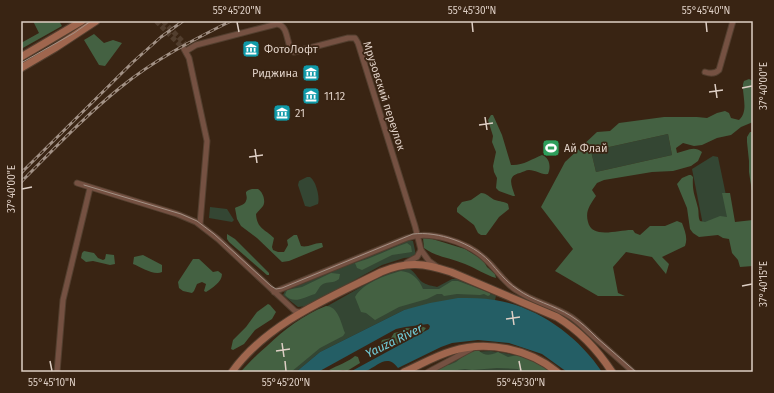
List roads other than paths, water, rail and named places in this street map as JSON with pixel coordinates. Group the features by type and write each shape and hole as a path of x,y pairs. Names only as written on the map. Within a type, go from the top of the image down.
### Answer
{"main road":[{"path":"21,57 82,21"},
{"path":"21,68 96,21"},
{"path":"232,372 257,344 270,333 293,318 381,272 404,264 419,264 436,267 557,317 589,342 612,372"},
{"path":"404,372 441,354 476,347 509,349 526,354 557,372"}],"street":[{"path":"705,72 712,74 719,70 733,21"},
{"name":"Мрузовский переулок","path":"200,224 207,141 186,49 196,45 277,24 284,28 290,49 294,52 348,38 355,38 358,43 418,235 421,250 429,261 436,267"},
{"path":"77,183 178,214 200,224 289,306 298,313 302,313"},
{"path":"57,372 63,300 90,188"},
{"path":"274,292 407,238 418,235 440,238 471,248 489,262 502,279 511,286 526,296 555,308 573,319 633,372"},
{"path":"404,264 417,257 421,250"},
{"path":"289,306 293,318"},
{"path":"428,372 476,347"},
{"path":"441,354 446,356 446,362"}],"water":[{"path":"458,298 481,298 495,300 526,309 541,316 569,335 602,372 567,372 542,354 509,343 478,340 452,343 398,368 390,361 386,361 364,372 350,372 429,329 430,326 428,324 396,329 318,372 296,372 320,352 404,310"}],"tunnel":[{"path":"156,21 184,49"},
{"path":"163,21 187,46"}],"tram line":[{"path":"21,63 74,33 91,21"},
{"path":"84,185 181,214 197,221 214,234 276,289 282,288 413,234 433,234 444,236 464,244 482,255 509,283 523,293 564,312 578,321 636,372"}],"railway":[{"path":"21,173 133,62 161,37 183,21"},
{"path":"21,182 82,121 134,77 174,51 231,21"}],"place":[{"name":"ФотоЛофт","path":"251,49"},
{"name":"Риджина","path":"311,73"},
{"name":"11.12","path":"311,96"},
{"name":"21","path":"282,113"},
{"name":"Ай Флай","path":"551,148"}],"water label":[{"name":"Yauza River","path":"394,341"}]}
